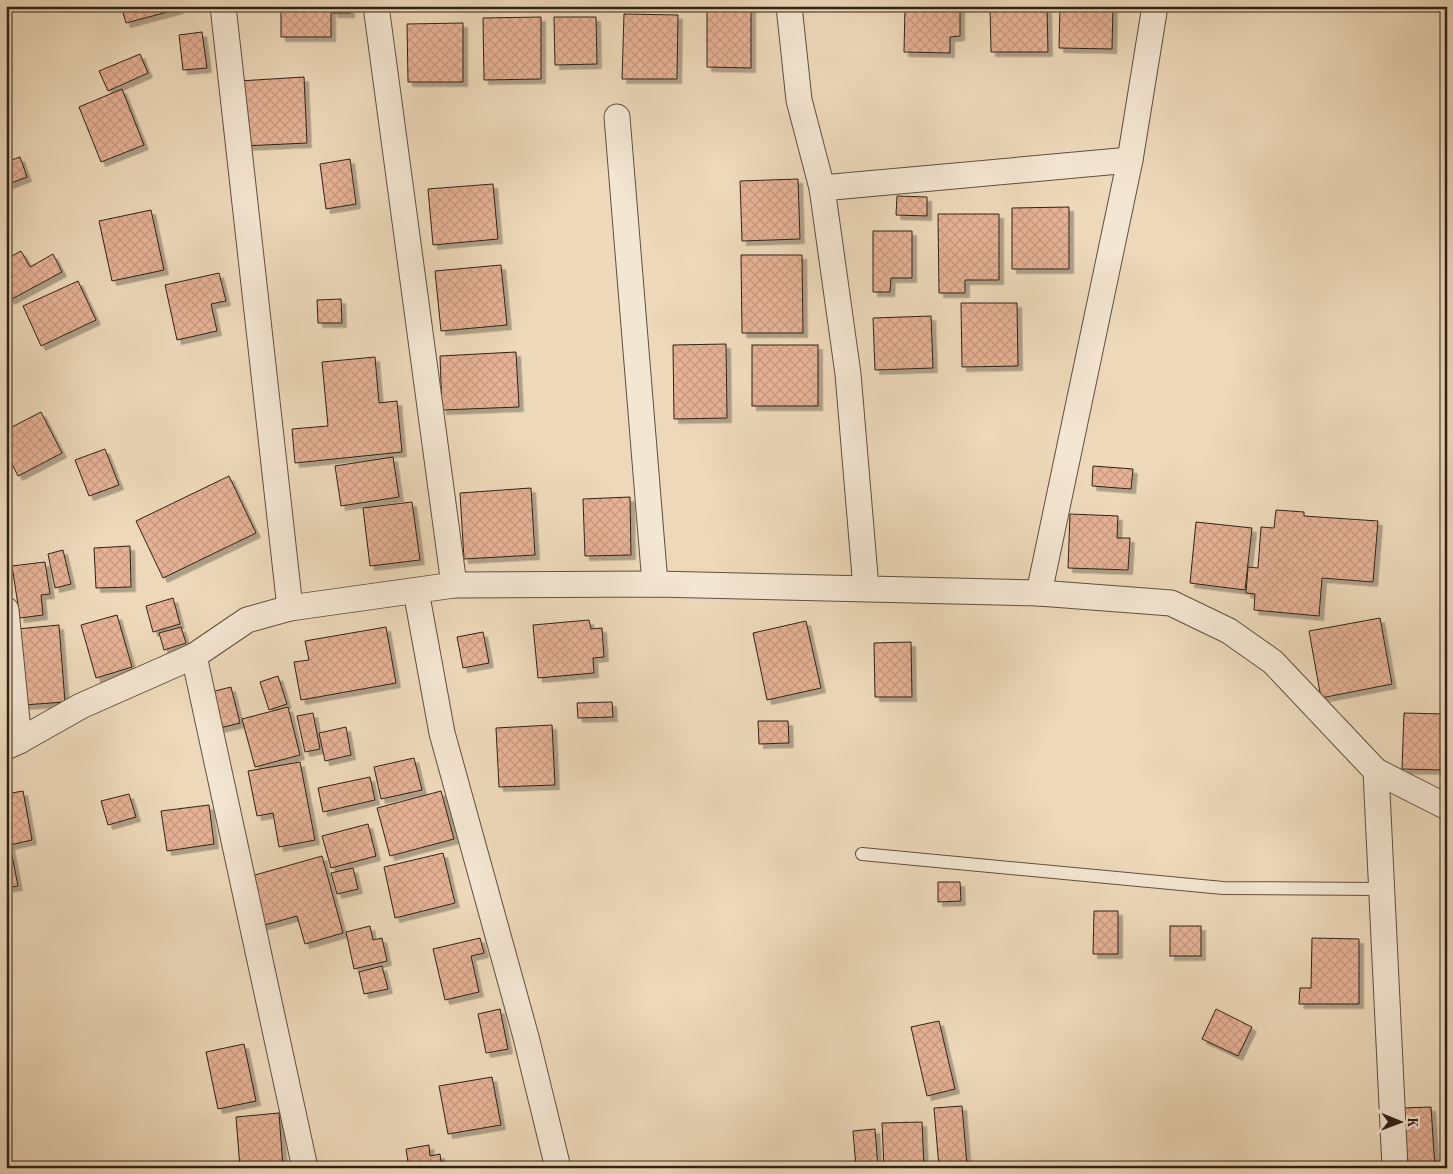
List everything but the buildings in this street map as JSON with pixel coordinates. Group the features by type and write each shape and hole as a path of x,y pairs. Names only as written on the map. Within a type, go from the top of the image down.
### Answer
{"street":[{"path":"223,6 290,608"},
{"path":"376,6 454,585"},
{"path":"790,6 799,100 822,188 848,374 866,588"},
{"path":"1039,593 1130,160 1155,6"},
{"path":"617,116 655,584"},
{"path":"822,188 1130,160"},
{"path":"6,610 13,744 81,706 194,656 247,620 290,608 454,585 655,584 866,588 1039,593 1171,603 1229,631 1273,662 1376,771 1447,808"},
{"path":"416,591 442,733 526,1037 558,1168"},
{"path":"194,656 305,1168"},
{"path":"1376,771 1396,1168"}],"lane":[{"path":"862,854 1223,888 1382,889"}]}
